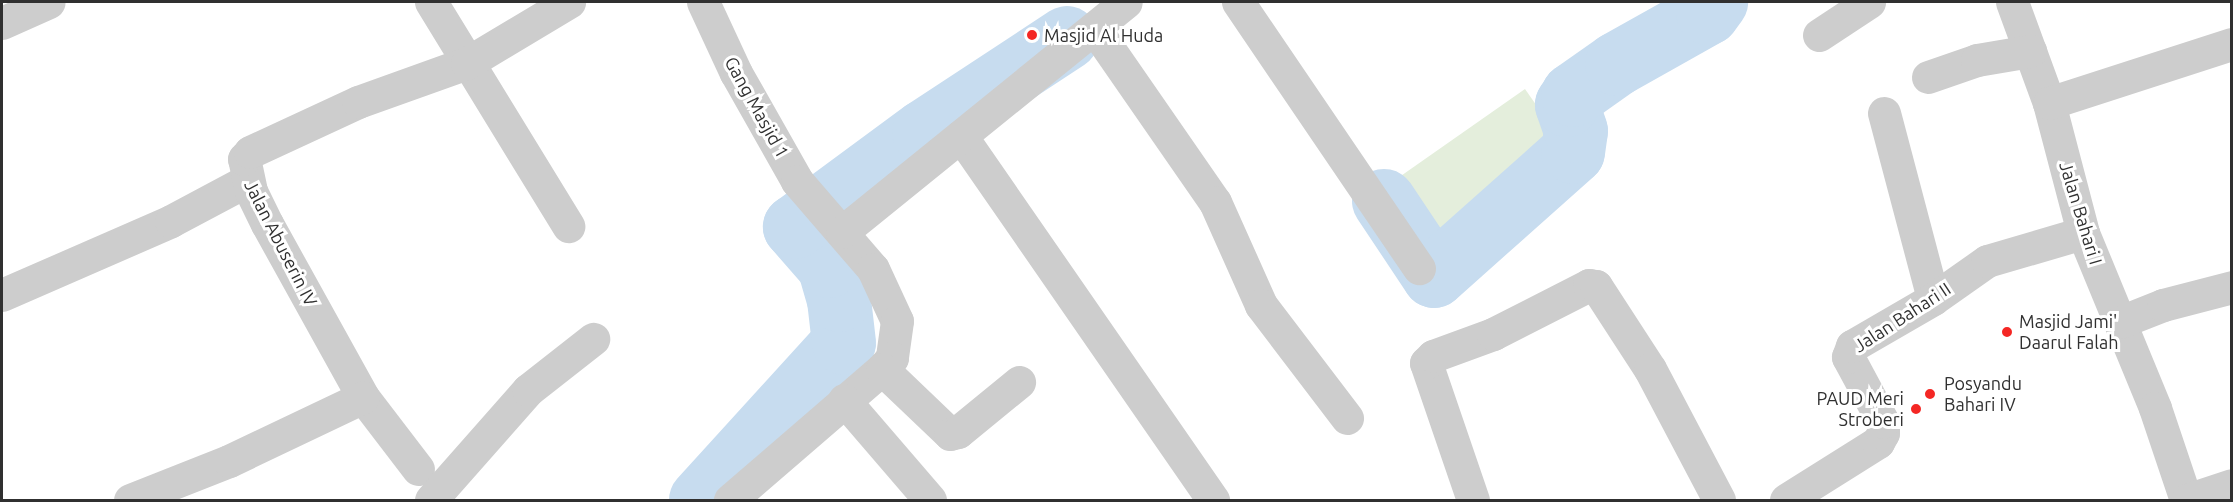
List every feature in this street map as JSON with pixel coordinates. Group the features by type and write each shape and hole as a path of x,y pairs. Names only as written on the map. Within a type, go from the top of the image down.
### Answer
{"street":[{"path":"2,23 49,2"},
{"path":"431,2 466,63 568,226"},
{"path":"466,63 568,2"},
{"name":"Gang Masjid 1","path":"702,2 741,82 797,181 873,269 897,321 892,358 882,369"},
{"path":"832,222 961,136 1095,29 1125,2"},
{"path":"1238,2 1419,268"},
{"path":"1819,34 1869,2"},
{"name":"Jalan Bahari I","path":"2012,2 2049,103 2083,233 2155,408 2186,501"},
{"path":"1095,29 1215,202 1261,305 1347,418"},
{"path":"2049,103 2232,44"},
{"path":"1928,78 1977,60 2030,51"},
{"name":"Jalan Abuserin IV","path":"418,470 363,397 267,224 248,180 244,159 250,152 358,102 466,63"},
{"path":"1884,113 1933,299"},
{"path":"961,136 1213,501"},
{"path":"2,295 171,221 248,180"},
{"name":"Jalan Bahari II","path":"1786,501 1878,442 1883,422 1848,352 1852,346 1933,299 2003,253 2083,233"},
{"path":"1473,501 1426,363 1433,356 1493,334 1589,285 1596,286 1644,360 1719,501"},
{"path":"2120,322 2163,305 2232,286"},
{"path":"430,501 528,390 593,339"},
{"path":"730,501 882,369 950,434 958,432 1019,382"},
{"path":"130,501 229,461 363,397"},
{"path":"844,400 930,501"},
{"path":"2186,501 2232,485"}],"green space":[{"path":"1525,89 1563,144 1430,237 1391,182"}],"waterway":[{"path":"1384,201 1434,276 1573,152 1576,131 1567,105 1573,95 1617,64 1708,13 1716,2"},
{"path":"701,500 844,343 839,300 829,266 795,227 924,132 1067,38"}],"place":[{"name":"Masjid Al Huda","path":"1032,35"},
{"name":"Masjid Jami' Daarul Falah","path":"2007,332"},
{"name":"Posyandu Bahari IV","path":"1930,394"},
{"name":"PAUD Meri Stroberi","path":"1916,409"}]}
